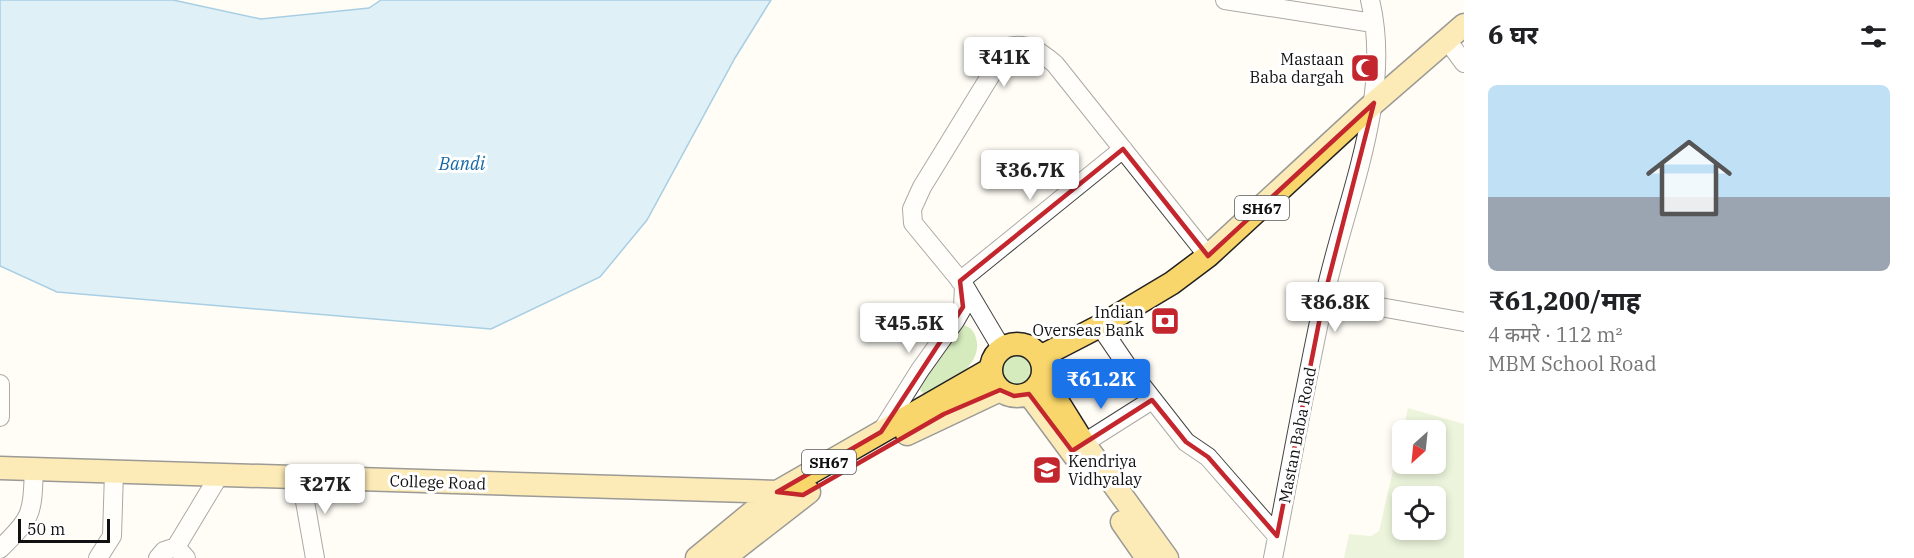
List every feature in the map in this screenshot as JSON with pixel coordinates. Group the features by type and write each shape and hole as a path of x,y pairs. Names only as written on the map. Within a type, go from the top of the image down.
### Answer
{"main road":[{"name":"SH67","path":"1037,376 1100,326 1172,283 1208,256 1374,103 1459,30"},
{"path":"1037,376 1014,396 1000,390 992,378 991,369 993,361 1002,349 1023,345 1037,376 1077,446 1147,558"},
{"name":"SH67","path":"697,558 777,492 991,369"},
{"name":"SH67","path":"724,558 803,495 893,441 944,414 1000,390"},
{"path":"1077,446 1167,558"},
{"name":"College Road","path":"0,468 777,492 803,495"}],"street":[{"path":"1225,0 1257,2 1374,23"},
{"name":"Mastan Baba Road","path":"1273,558 1324,297 1374,103 1376,59 1370,0"},
{"path":"1459,30 1464,63"},
{"path":"1002,349 962,283 913,223 912,209 922,187 1008,47 1021,44 1043,54 1055,64 1208,256"},
{"path":"962,283 1123,149"},
{"path":"881,432 963,307 962,283"},
{"path":"1324,297 1464,322"},
{"path":"1100,326 1152,400 1186,442 1208,457 1277,536"},
{"path":"0,384 0,417"},
{"path":"1077,446 1152,400"},
{"path":"0,549 18,530 32,510 34,469"},
{"path":"98,558 112,536 114,471"},
{"path":"158,558 164,551 181,553 220,474"},
{"path":"301,478 315,558"}],"highlighted area":[{"path":"1374,103 1324,297 1277,536 1208,457 1186,442 1152,400 1072,451 1029,394 1014,396 1000,390 944,414 803,495 777,492 881,432 963,307 960,281 1123,149 1208,256"}],"green space":[{"path":"963,325 971,329 975,335 977,348 975,357 954,380 928,398 920,390 923,382"},
{"path":"1016,356 1027,360 1031,371 1027,382 1016,386 1005,382 1001,371 1005,360"},
{"path":"1408,408 1464,424 1464,558 1344,558 1349,534 1371,536 1379,531 1392,474 1446,474 1446,420 1405,420"}],"water":[{"name":"Bandi","path":"0,0 173,0 261,19 369,8 381,0 771,0 735,58 647,220 600,277 491,329 57,292 0,266"}],"place":[{"name":"Mastaan Baba dargah","path":"1365,68"},
{"name":"Indian Overseas Bank","path":"1165,321"},
{"name":"Kendriya Vidhyalay","path":"1047,470"}]}
